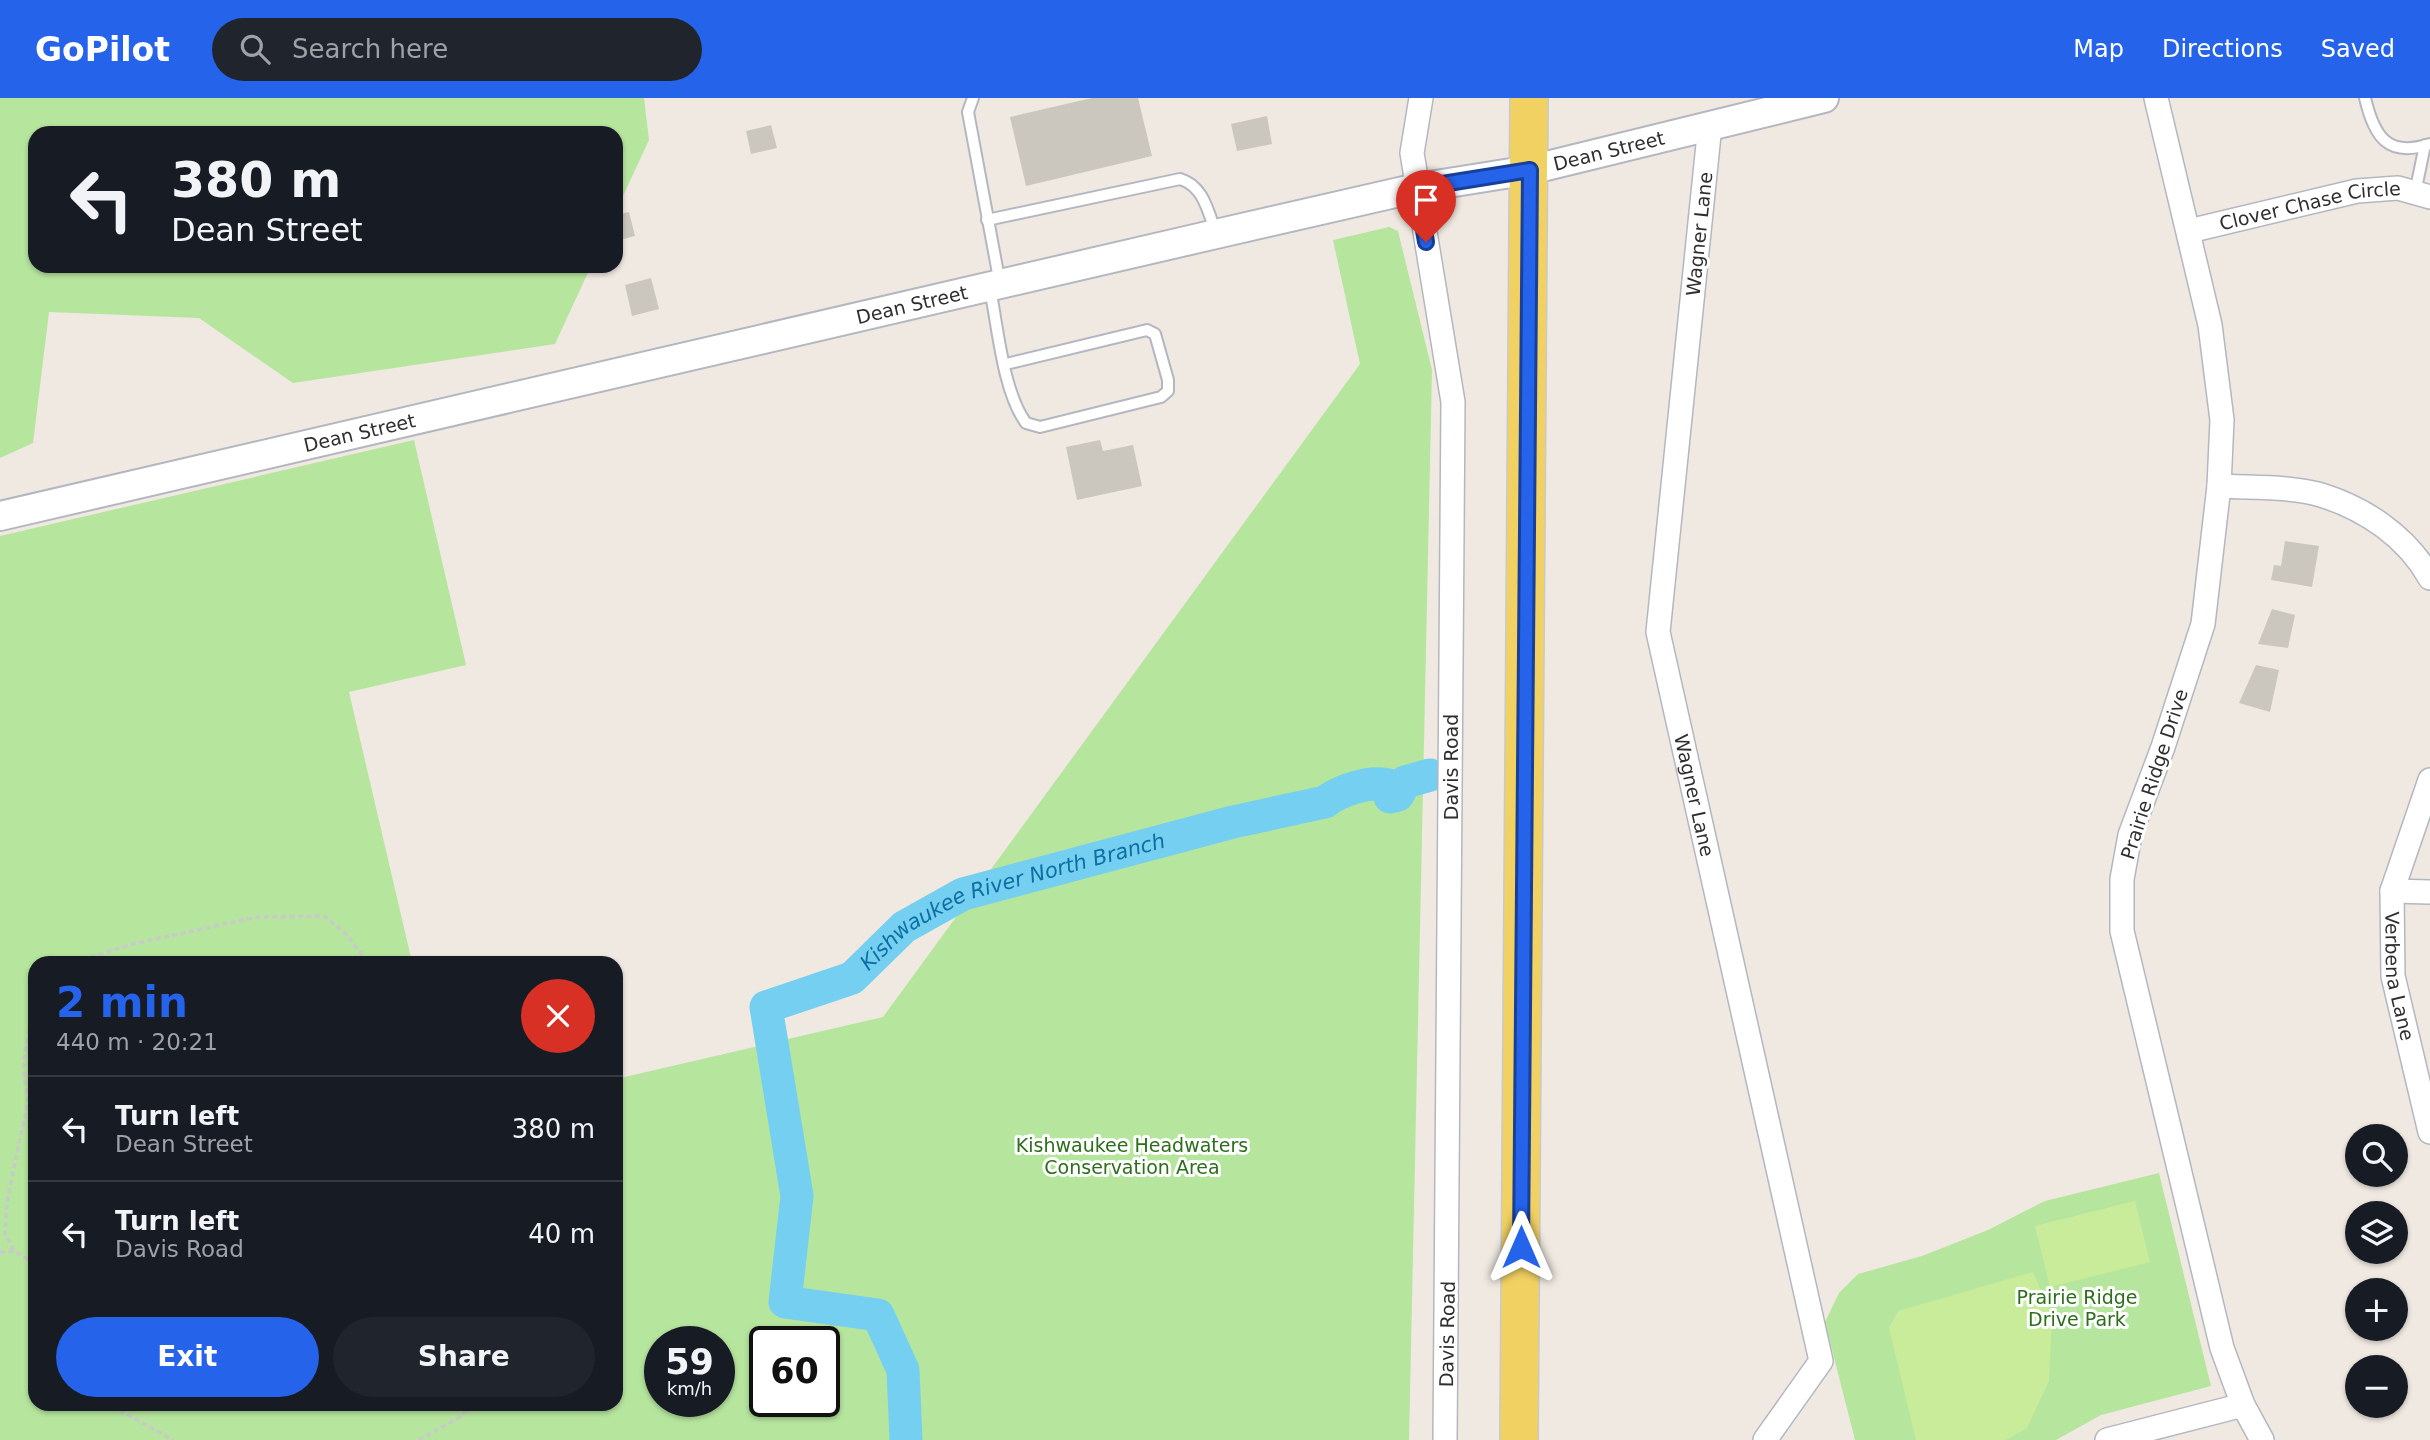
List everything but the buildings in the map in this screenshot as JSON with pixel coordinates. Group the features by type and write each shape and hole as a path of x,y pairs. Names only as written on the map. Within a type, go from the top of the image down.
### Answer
{"main road":[{"path":"1519,1440 1530,98"}],"street":[{"name":"Davis Road","path":"1421,98 1412,153 1453,402 1445,1440"},
{"name":"Dean Street","path":"0,516 1417,188 1530,170 1824,98"},
{"name":"Prairie Ridge Drive","path":"2156,98 2210,325 2220,406 2219,486 2203,624 2163,747 2130,835 2122,879 2122,931 2222,1348 2243,1405 2262,1440"},
{"name":"Wagner Lane","path":"1710,125 1658,632 1821,1361 1765,1440"},
{"name":"Clover Chase Circle","path":"2189,231 2357,191 2398,188 2423,195"},
{"path":"2219,486 2319,494 2360,511 2393,531 2423,565 2430,578"},
{"name":"Verbena Lane","path":"2430,780 2392,891 2393,975 2430,1132"},
{"path":"2392,891 2430,892"},
{"path":"2107,1440 2243,1405"}],"lane":[{"path":"973,98 968,112 987,220 1006,364 1016,410 1026,423 1040,427 1161,397 1168,391 1168,380 1155,334 1147,330 1006,364"},
{"path":"2365,98 2371,123 2384,142 2406,148 2428,145 2423,195"},
{"path":"987,220 1180,178 1193,182 1216,234"}],"path":[{"path":"94,956 133,944 257,917 324,916 347,935 363,956"},
{"path":"28,1037 23,1067 28,1101 7,1202 5,1233 14,1251 28,1260"},
{"path":"0,1252 14,1251"},
{"path":"121,1411 173,1440"},
{"path":"419,1440 460,1417 466,1411"}],"green space":[{"path":"0,98 644,98 649,140 623,196 623,126 28,126 28,273 588,273 555,344 293,383 199,318 49,312 33,443 0,458"},
{"name":"Kishwaukee Headwaters Conservation Area","path":"1389,227 1398,231 1432,370 1409,1440 0,1440 0,536 414,440 466,665 349,692 411,956 28,956 28,1411 623,1411 623,1077 883,1017 1360,364 1333,240"},
{"name":"Prairie Ridge Drive Park","path":"2159,1173 2211,1386 2101,1415 2056,1440 1855,1440 1825,1322 1839,1293 1858,1274 1922,1256 1988,1230 2045,1201"},
{"path":"2135,1201 2150,1262 2050,1287 2035,1226"},
{"path":"2033,1272 2052,1316 2049,1381 2027,1428 2006,1440 1916,1440 1889,1328 1898,1311"}],"waterway":[{"name":"Kishwaukee River North Branch","path":"906,1440 903,1370 878,1315 785,1302 797,1196 766,1007 852,978 904,927 963,894 1233,822 1325,802 1346,790 1364,785 1388,785 1390,797 1398,795 1405,782 1430,775"}],"route":[{"path":"1426,242 1417,188 1530,170 1521,1247"}]}
